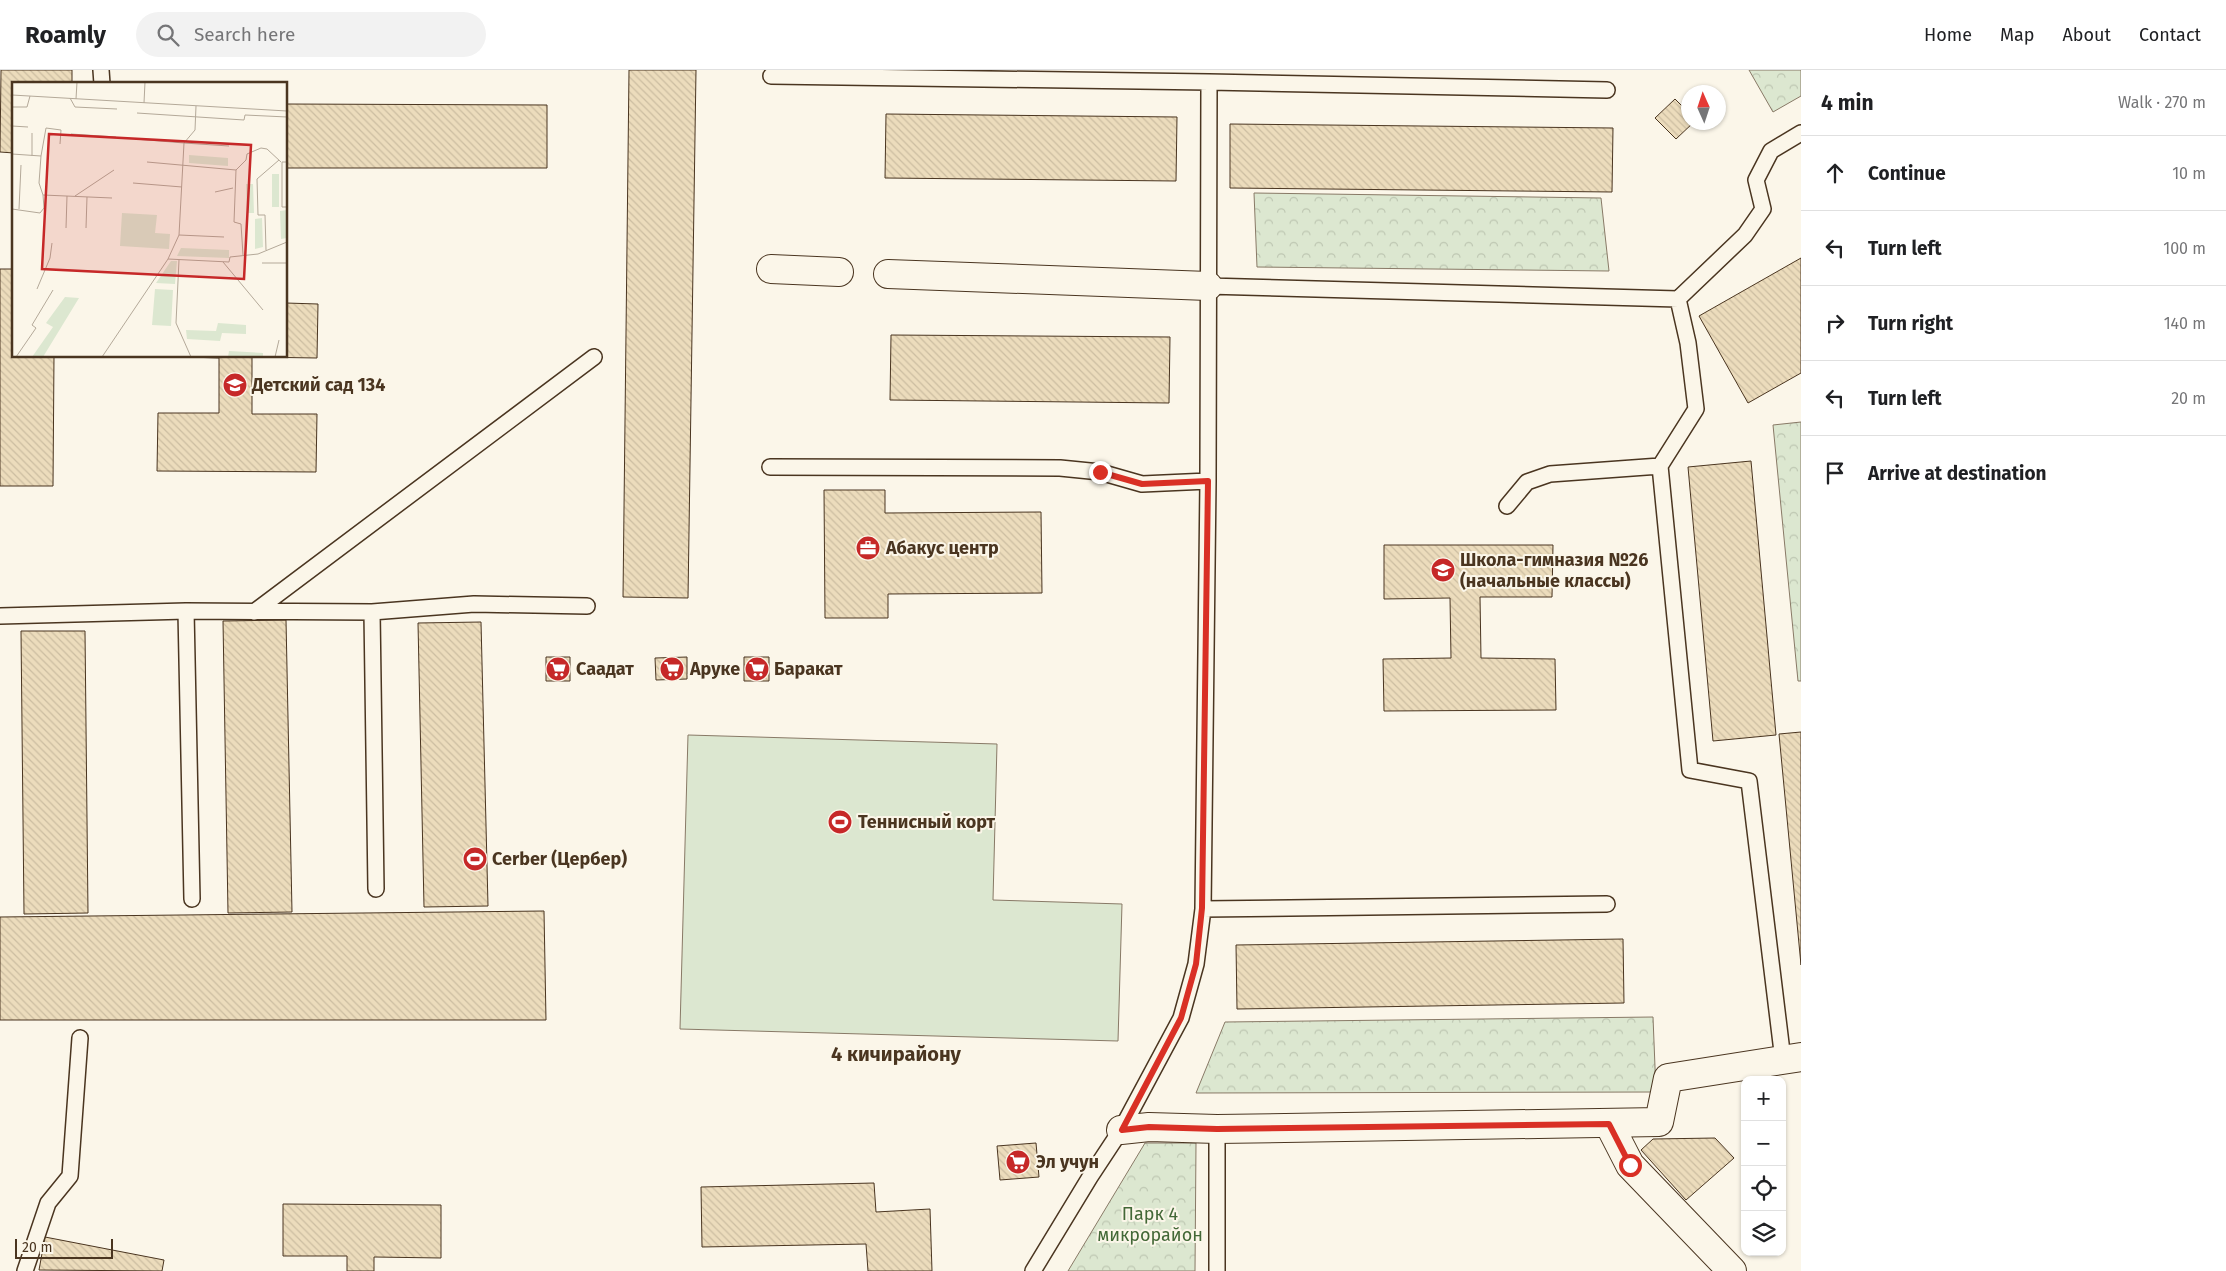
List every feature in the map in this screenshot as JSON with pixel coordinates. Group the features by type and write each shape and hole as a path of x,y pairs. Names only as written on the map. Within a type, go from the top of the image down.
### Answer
{"street":[{"path":"772,269 839,272"},
{"path":"888,274 1208,286"},
{"path":"1122,1130 1149,1127 1217,1129 1659,1122 1668,1078 1792,1058"},
{"path":"1609,1124 1630,1165 1732,1271"}],"lane":[{"path":"1032,1271 1090,1177 1122,1130 1181,1018 1196,964 1202,908 1208,481 1209,82 1219,70"},
{"path":"771,76 1606,90"},
{"path":"1208,286 1678,299 1745,235 1763,209 1756,180 1771,151 1801,133"},
{"path":"1678,299 1688,343 1696,409 1660,466 1690,770 1749,781 1792,1058"},
{"path":"254,612 594,357"},
{"path":"1507,506 1527,482 1550,474 1660,466"},
{"path":"770,467 1060,468 1100,472 1142,484 1208,481"},
{"path":"0,616 186,611 372,612 474,604 587,606"},
{"path":"186,611 192,899"},
{"path":"372,612 376,889"},
{"path":"1202,908 1608,904"},
{"path":"25,1271 48,1203 70,1176 80,1038"},
{"path":"1217,1129 1217,1271"}],"green space":[{"path":"1749,70 1801,70 1801,96 1773,112"},
{"path":"1254,193 1601,198 1609,271 1257,267"},
{"path":"1801,422 1801,681 1798,681 1773,425"},
{"name":"Теннисный корт","path":"688,735 997,744 993,900 1122,904 1118,1041 680,1029"},
{"path":"1653,1017 1656,1092 1196,1093 1225,1022"},
{"name":"Парк 4 микрорайон","path":"1145,1143 1196,1143 1195,1271 1068,1271"}],"building":[{"path":"1,70 72,70 72,82 12,82 12,153 0,152"},
{"path":"629,70 696,70 688,598 623,597"},
{"path":"1675,99 1681,105 1681,130 1686,130 1676,139 1655,118"},
{"path":"288,104 547,105 547,168 288,168"},
{"path":"886,114 1177,117 1176,181 885,178"},
{"path":"1230,124 1613,128 1612,192 1230,188"},
{"path":"1801,258 1801,373 1748,403 1699,316"},
{"path":"0,269 12,269 12,358 54,358 53,486 0,486"},
{"name":"Детский сад 134","path":"288,303 318,304 317,358 288,358"},
{"path":"891,335 1170,337 1169,403 890,400"},
{"name":"Детский сад 134","path":"219,358 252,358 252,414 317,414 316,472 157,471 158,413 219,413"},
{"path":"1751,461 1776,735 1713,741 1688,467"},
{"path":"824,490 885,490 885,513 1041,512 1042,593 888,594 888,618 825,618"},
{"path":"1384,545 1553,545 1552,597 1480,597 1481,658 1555,659 1556,710 1384,711 1383,659 1451,658 1450,598 1384,599"},
{"path":"286,620 292,912 228,913 223,621"},
{"path":"481,622 488,906 424,907 418,623"},
{"path":"21,631 85,631 88,913 24,914"},
{"name":"Саадат","path":"546,657 570,657 570,681 546,681"},
{"name":"Аруке","path":"687,657 687,679 656,680 655,658"},
{"name":"Баракат","path":"744,657 769,657 769,681 744,681"},
{"path":"1801,732 1801,965 1779,734"},
{"path":"544,911 546,1020 0,1020 0,917"},
{"path":"1623,939 1624,1003 1237,1009 1236,945"},
{"path":"1715,1138 1734,1158 1686,1200 1641,1150 1653,1139"},
{"name":"Эл учун","path":"1036,1143 1039,1177 1000,1180 997,1146"},
{"path":"874,1183 876,1212 930,1209 932,1271 868,1271 866,1244 702,1247 701,1187"},
{"path":"283,1204 441,1205 441,1258 374,1257 374,1271 347,1271 347,1256 283,1256"},
{"path":"45,1237 164,1260 162,1271 39,1270"}],"place":[{"name":"Детский сад 134","path":"235,385"},
{"name":"Абакус центр","path":"868,548"},
{"name":"Школа-гимназия №26 (начальные классы)","path":"1443,570"},
{"name":"Саадат","path":"558,669"},
{"name":"Аруке","path":"672,669"},
{"name":"Баракат","path":"757,669"},
{"name":"Теннисный корт","path":"840,822"},
{"name":"Cerber (Цербер)","path":"475,859"},
{"name":"Эл учун","path":"1018,1162"}],"district":[{"name":"4 кичирайону","path":"896,1054"}],"route":[{"path":"1100,472 1142,484 1208,481 1202,908 1196,964 1181,1018 1122,1130 1149,1127 1217,1129 1609,1124 1630,1165"}]}
